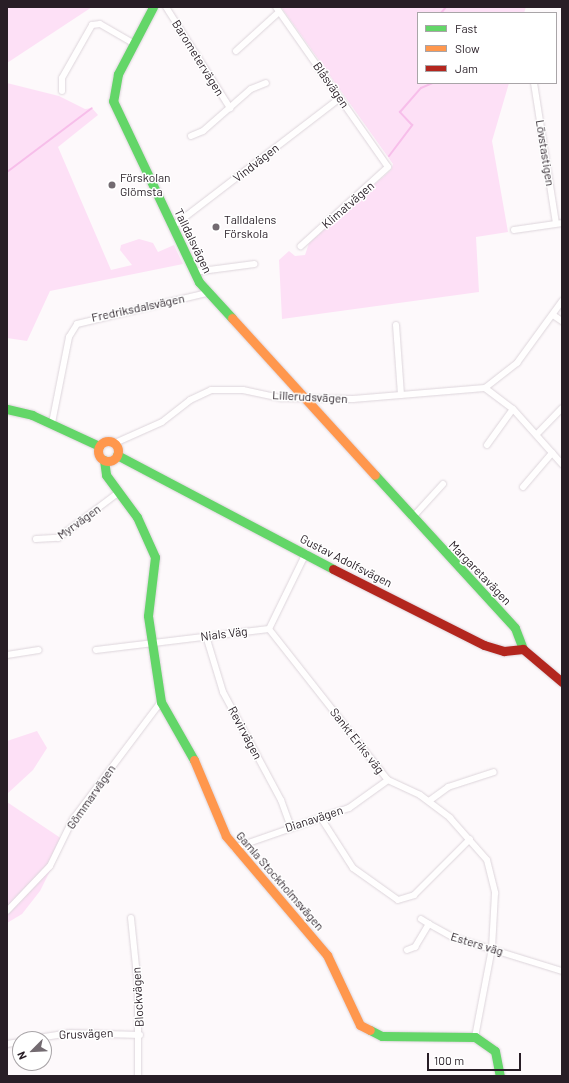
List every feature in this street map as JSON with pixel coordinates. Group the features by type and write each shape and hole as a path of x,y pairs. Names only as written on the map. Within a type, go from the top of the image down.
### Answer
{"street":[{"name":"Talldalsvägen","path":"153,7 114,83 113,105 194,272 207,293 302,397"},
{"name":"Barometervägen","path":"166,7 230,108"},
{"path":"236,51 278,9"},
{"name":"Blåsvägen","path":"278,9 387,162"},
{"path":"62,91 62,78 92,25 100,24 134,44"},
{"name":"Barometervägen","path":"191,136 204,131 251,89 266,83"},
{"name":"Lövstastigen","path":"534,84 559,223"},
{"name":"Vindvägen","path":"172,227 340,98"},
{"name":"Klimatvägen","path":"301,246 387,171 387,162"},
{"path":"514,230 559,223"},
{"path":"194,272 254,264"},
{"name":"Fredriksdalsvägen","path":"52,423 69,337 77,324 207,293"},
{"path":"562,300 553,315 518,363 485,388 513,409 537,434 562,464"},
{"path":"553,315 562,320"},
{"path":"396,325 401,395"},
{"name":"Lillerudsvägen","path":"115,443 162,422 190,400 211,390 302,397 353,399 485,388"},
{"name":"Margaretavägen","path":"302,397 515,628 523,649"},
{"path":"537,434 562,408"},
{"path":"7,409 52,423 99,446"},
{"path":"487,445 513,409"},
{"path":"104,441 115,443 117,455 104,460 98,452 99,446 104,441"},
{"path":"523,487 552,453"},
{"name":"Gustav Adolfsvägen","path":"117,455 484,645 504,651 523,649"},
{"name":"Gamla Stockholmsvägen","path":"104,460 106,475 137,517 155,557 148,608 161,702 201,772 216,816 234,848 327,955 360,1025 382,1036 474,1037"},
{"path":"412,518 443,484"},
{"name":"Myrvägen","path":"36,539 58,538 118,493"},
{"path":"269,629 306,554"},
{"name":"Nials Väg","path":"96,650 269,629"},
{"name":"Sankt Eriks väg","path":"269,629 388,780 430,801 470,839 487,860 493,878 492,948 474,1037"},
{"name":"Revirvägen","path":"206,636 223,692 281,800 291,827"},
{"path":"523,649 562,682"},
{"path":"7,655 39,650"},
{"name":"Gömmarvägen","path":"7,911 50,866 73,819 161,702"},
{"path":"430,801 448,787 494,772"},
{"name":"Dianavägen","path":"234,848 349,808 388,780"},
{"path":"321,818 353,868 398,900 414,895 470,839"},
{"name":"Blockvägen","path":"131,918 140,1035 138,1076"},
{"name":"Esters väg","path":"421,919 447,935 562,971"},
{"path":"407,950 412,950 429,924"},
{"name":"Grusvägen","path":"52,1036 70,1033 140,1035"},
{"path":"474,1037 494,1051 500,1076"}],"shaded area":[{"path":"7,7 92,7 7,63"},
{"path":"281,7 526,7 524,12 417,12 417,84 509,84 492,141 508,232 476,237 479,292 282,319 279,260 289,251 295,256 305,255 309,243 391,170 393,164"},
{"path":"7,83 59,96 85,109 92,108 98,115 58,147 111,270 132,265 120,250 121,245 139,239 153,243 158,252 174,245 183,264 50,291 27,341 7,338"},
{"path":"37,731 47,748 33,770 7,794 7,741"},
{"path":"7,802 65,841 40,891 22,914 7,923"}],"waterway":[{"path":"442,12 446,7"},
{"path":"389,156 412,125 400,112 421,88 431,84"},
{"path":"7,172 92,108"}],"traffic: fast":[{"path":"153,7 118,74 113,101 199,282 232,318"},
{"path":"7,409 32,415 99,446"},
{"path":"117,455 333,569"},
{"path":"104,460 106,475 137,517 155,557 148,616 161,702 194,760"},
{"path":"375,475 515,628 523,649"},
{"path":"370,1030 382,1036 475,1037 495,1051 500,1076"}],"traffic: slow":[{"path":"232,318 375,475"},
{"path":"108,441 115,444 118,451 115,458 108,461 101,458 98,451 101,444 108,441"},
{"path":"194,760 226,836 327,955 360,1025 370,1030"}],"traffic: jam":[{"path":"333,569 484,645 504,651 523,649 562,682"}],"place":[{"name":"Förskolan Glömsta","path":"112,185"},
{"name":"Talldalens Förskola","path":"216,227"}]}
